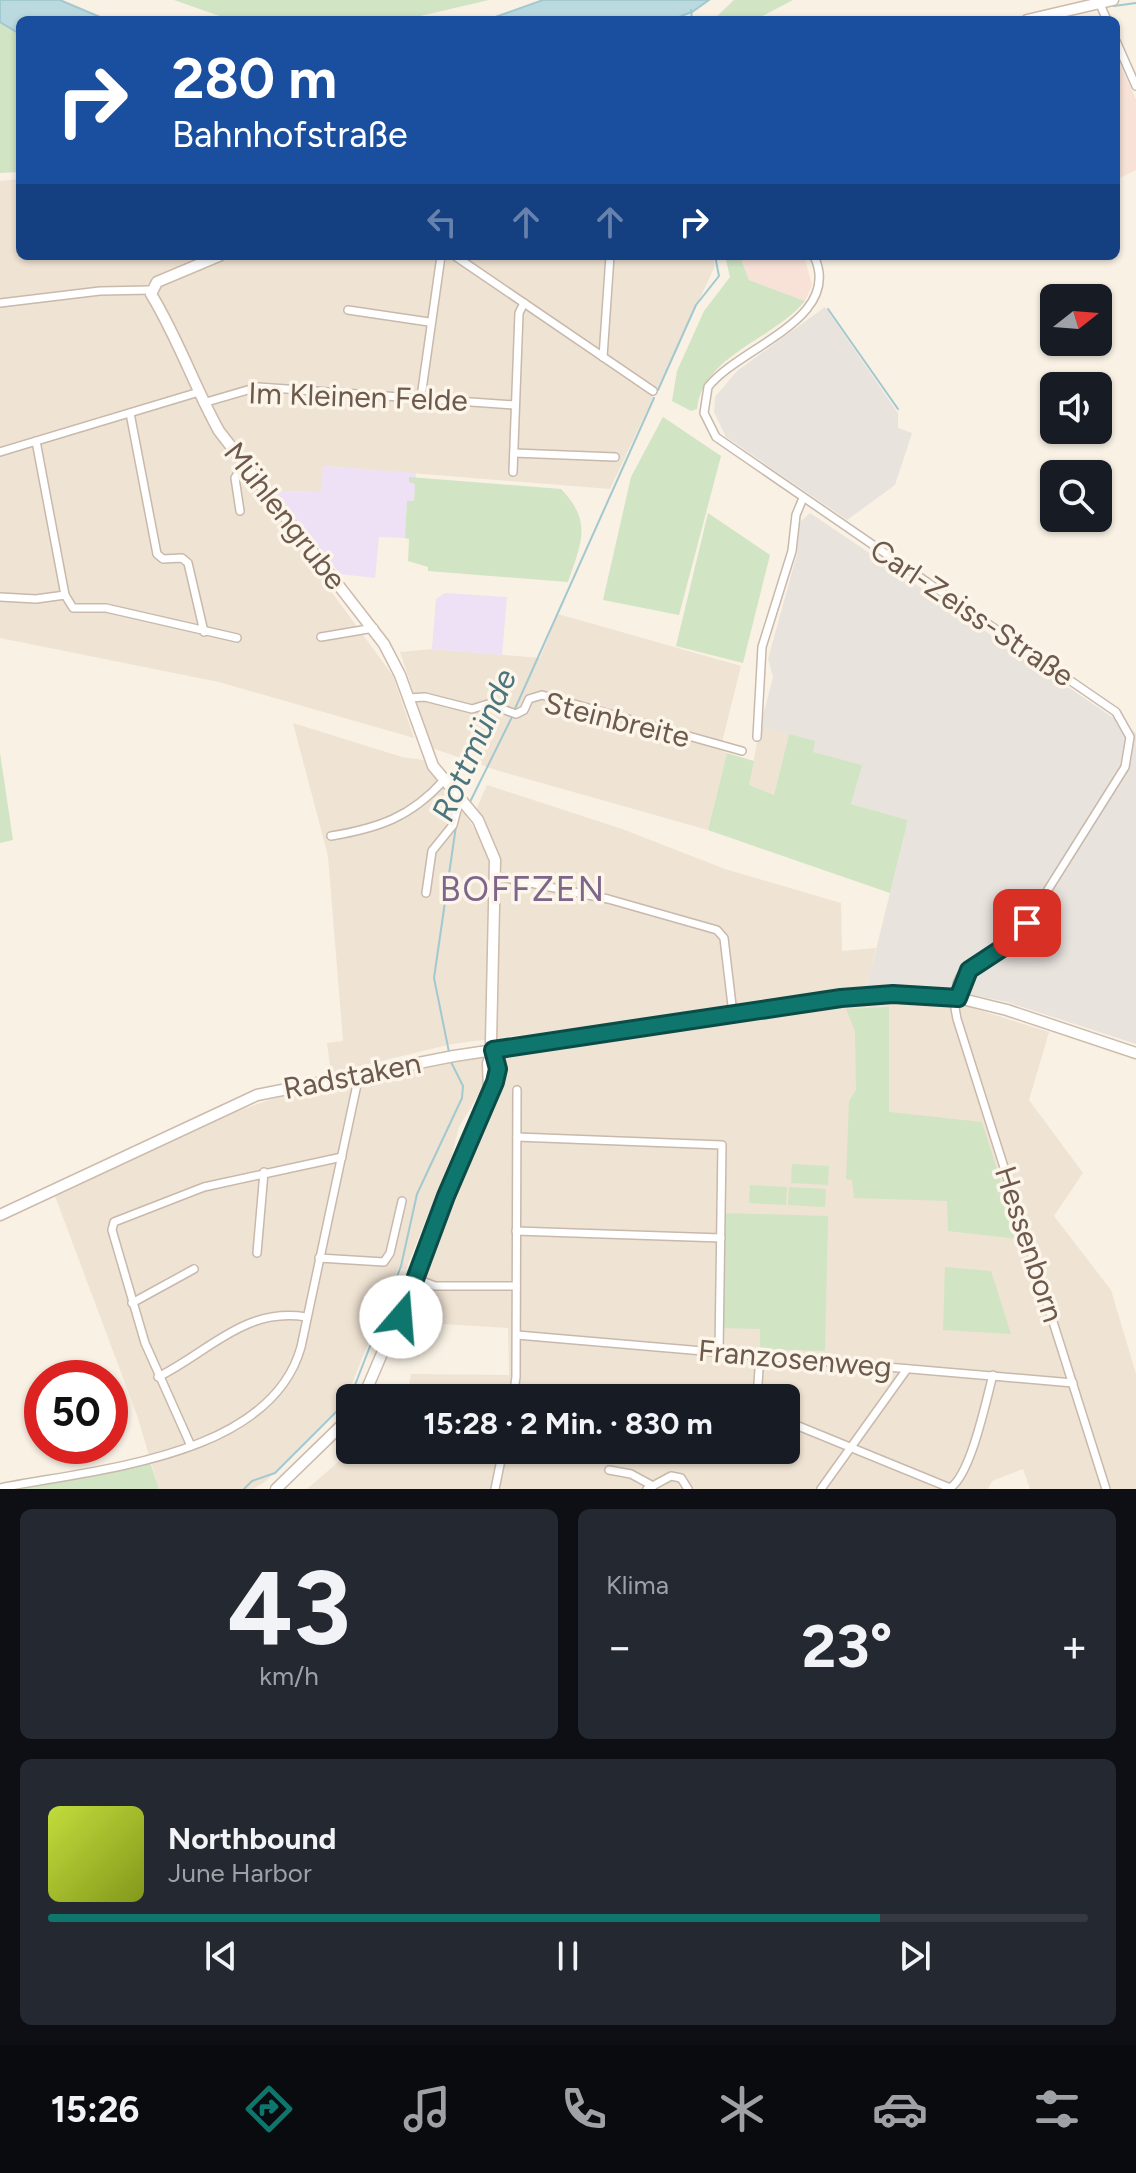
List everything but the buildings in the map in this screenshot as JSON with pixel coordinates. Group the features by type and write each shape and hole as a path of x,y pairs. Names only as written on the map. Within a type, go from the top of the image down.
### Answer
{"main road":[{"path":"1043,16 1113,0"},
{"path":"152,287 201,260"},
{"name":"Mühlengrube","path":"152,287 203,403 244,463 374,628 394,660 424,746 444,780 465,804 490,843 496,876 493,1050"},
{"name":"Radstaken","path":"0,1215 257,1095 454,1056 733,1014 893,994 958,998 1136,1053"},
{"path":"489,1091 487,1077 493,1050"},
{"path":"369,1384 498,1069 493,1050"},
{"path":"454,1056 474,1060 487,1077"},
{"path":"276,1489 336,1431"}],"street":[{"path":"1096,3 1104,16"},
{"path":"1120,50 1136,86"},
{"path":"421,397 429,322 440,260"},
{"path":"461,260 653,391"},
{"path":"603,357 610,260"},
{"name":"Carl-Zeiss-Straße","path":"815,260 821,283 812,305 708,387 703,404 716,437 1116,712 1133,737"},
{"path":"0,303 152,287"},
{"path":"513,472 519,313 524,303"},
{"path":"348,310 429,322"},
{"name":"Im Kleinen Felde","path":"203,403 258,387 514,405"},
{"path":"0,452 199,392"},
{"path":"130,413 157,554 163,559 182,558 188,563 204,632"},
{"path":"36,441 65,595 73,608 106,608 237,638"},
{"path":"514,453 615,457"},
{"path":"240,511 235,478 244,463"},
{"path":"757,737 762,647 792,551 796,515 803,498"},
{"path":"0,597 36,599 65,595"},
{"path":"321,637 374,628"},
{"name":"Steinbreite","path":"408,698 425,697 472,709 488,704 522,713 529,699 542,695 742,751"},
{"path":"958,998 969,970 1016,939 1027,923 1125,767 1133,737"},
{"path":"331,836 389,823 426,800 444,780"},
{"path":"426,893 432,851 465,804"},
{"path":"496,876 608,899 717,930 724,938 733,1014"},
{"name":"Hessenborn","path":"958,998 957,1019 1106,1489"},
{"path":"0,1488 191,1446 234,1427 267,1402 297,1362 359,1075"},
{"path":"514,1384 517,1335 517,1090"},
{"path":"517,1137 722,1145 719,1351"},
{"path":"191,1446 158,1377 132,1303 112,1230 114,1222 204,1187 342,1157"},
{"path":"257,1253 264,1172"},
{"path":"319,1258 384,1262 390,1253 402,1201"},
{"path":"516,1231 721,1238"},
{"path":"132,1303 194,1269"},
{"path":"413,1279 435,1286 516,1286"},
{"path":"158,1377 192,1360 239,1326 263,1316 285,1314 306,1317"},
{"name":"Franzosenweg","path":"517,1335 1073,1383"},
{"path":"758,1384 760,1355"},
{"path":"821,1489 907,1369"},
{"path":"800,1426 950,1488 958,1482 966,1465 993,1375"},
{"path":"495,1489 500,1464"},
{"path":"609,1470 631,1474 650,1487 676,1477 688,1489"}],"shaded area":[{"path":"1120,65 1136,99 1136,170 1120,178"},
{"path":"16,179 16,260 713,260 715,266 610,489 324,466 321,492 274,491 268,505 393,676 414,738 219,682 0,638 0,181"},
{"path":"742,260 805,260 812,285 805,301 749,280"},
{"path":"825,307 898,413 898,428 912,433 895,485 847,520 726,437 714,412 715,397 737,371"},
{"path":"323,466 416,473 414,501 407,501 405,538 379,537 375,578 340,574 274,491 321,492"},
{"path":"810,513 1136,733 1136,1044 1007,1002 953,991 867,986 908,820 851,804 861,765 812,752 814,741 760,727 773,677 768,659 797,554 799,523"},
{"path":"445,593 507,597 502,655 432,649 436,599"},
{"path":"558,614 741,666 720,750 727,753 708,830 499,771 432,748 400,652 432,649 540,658"},
{"path":"293,723 402,757 423,760 467,817 487,850 496,845 477,808 487,785 622,829 725,869 841,903 842,951 876,948 867,986 725,1009 452,1044 331,1073 327,1043 343,1041 328,856"},
{"path":"760,727 789,734 774,795 749,785"},
{"path":"863,1000 963,1005 1049,1032 1029,1100 1083,1173 1054,1216 1111,1290 1136,1374 1136,1489 1030,1489 1023,1469 992,1481 988,1489 307,1489 336,1464 800,1464 800,1384 409,1384 411,1374 509,1375 508,1328 409,1322 432,1250 498,1092 477,1097 459,1127 452,1155 406,1269 398,1268 352,1384 336,1384 336,1410 266,1481 253,1489 159,1489 128,1391 128,1360 116,1360 55,1196 218,1118 275,1098 485,1057"}],"green space":[{"path":"174,0 489,0 420,16 220,16"},
{"path":"734,0 793,0 763,16 717,16"},
{"path":"0,22 16,32 16,172 0,173"},
{"path":"726,260 742,260 749,280 805,301 792,314 725,362 702,391 697,409 691,411 672,401 677,371 704,311 730,277"},
{"path":"663,417 721,456 679,615 603,600 631,477"},
{"path":"409,477 561,489 571,501 581,523 580,544 568,582 428,571 428,567 408,561 409,539 405,538 407,501 414,501 415,484 409,482"},
{"path":"708,513 770,555 743,663 676,646"},
{"path":"789,734 815,741 813,752 862,765 851,804 908,820 890,893 708,830 727,753 754,761 749,785 774,795"},
{"path":"0,753 13,840 0,843"},
{"path":"889,1007 889,1112 982,1122 1019,1239 948,1231 947,1201 854,1198 852,1180 846,1179 849,1101 856,1090 855,1031 846,1009"},
{"path":"792,1164 829,1166 828,1185 791,1183"},
{"path":"750,1185 787,1187 786,1205 749,1203"},
{"path":"789,1187 826,1189 825,1207 788,1205"},
{"path":"725,1213 828,1216 825,1351 760,1349 760,1329 722,1328"},
{"path":"945,1267 991,1271 1011,1334 943,1330"},
{"path":"150,1462 159,1489 18,1489"}],"water":[{"path":"0,0 60,0 98,16 16,16 16,32 0,22"},
{"path":"543,0 709,0 682,16 498,16"}],"waterway":[{"path":"1114,6 1136,3"},
{"name":"Rottmünde","path":"691,10 692,16"},
{"name":"Rottmünde","path":"658,390 696,305 719,276 716,260"},
{"path":"828,309 898,409"},
{"name":"Rottmünde","path":"514,711 654,398"},
{"name":"Rottmünde","path":"469,804 512,717"},
{"name":"Rottmünde","path":"449,1052 434,978 456,826"},
{"name":"Rottmünde","path":"244,1489 252,1481 275,1473 350,1398 401,1266 417,1194 462,1098 463,1086 451,1062"}],"district":[{"name":"BOFFZEN","path":"523,889"}],"route":[{"path":"401,1317 446,1196 495,1082 498,1069 493,1050 841,998 893,994 958,998 969,970 1016,939 1027,923"}]}
